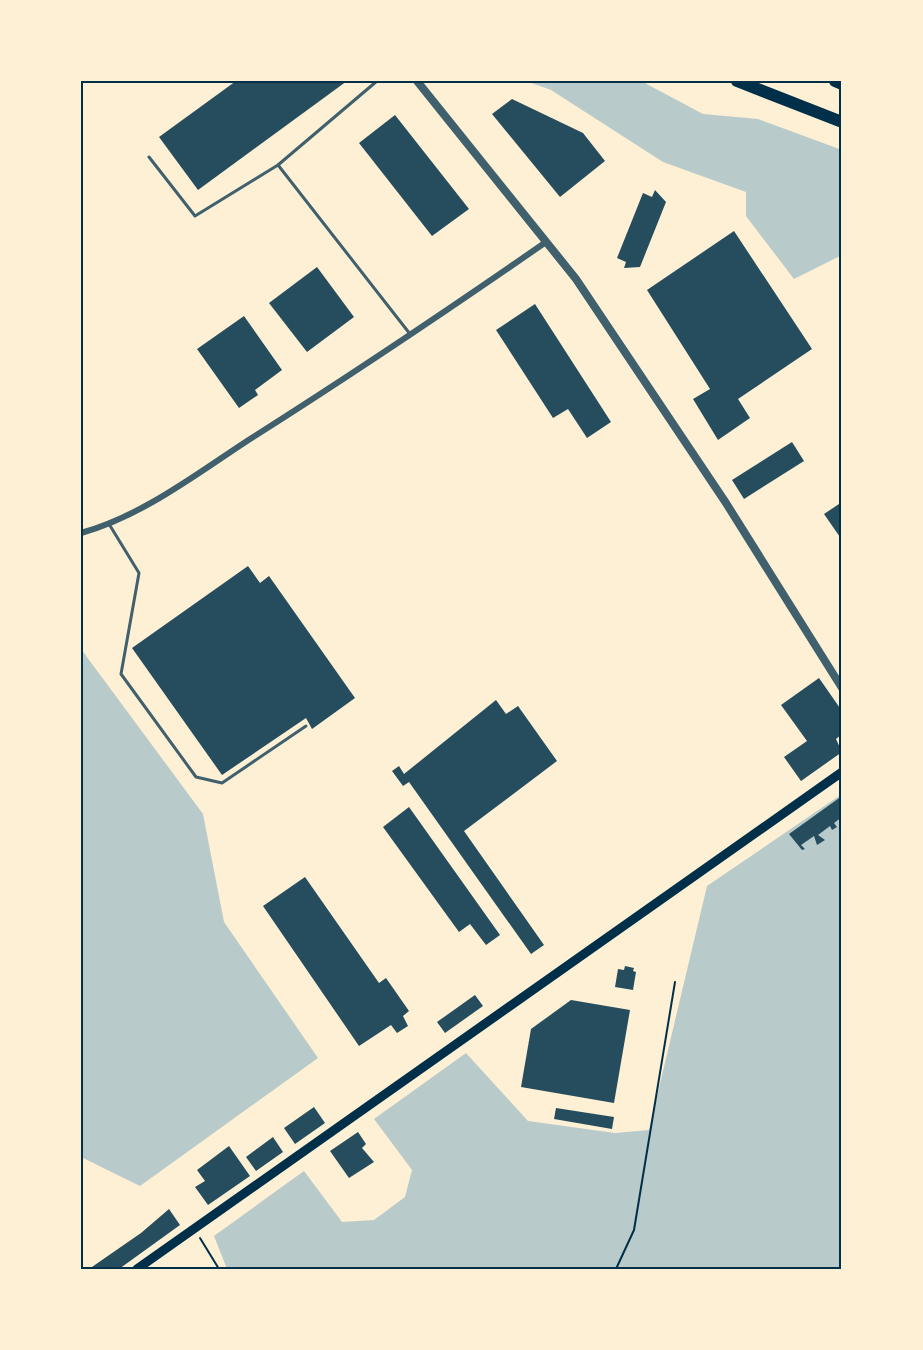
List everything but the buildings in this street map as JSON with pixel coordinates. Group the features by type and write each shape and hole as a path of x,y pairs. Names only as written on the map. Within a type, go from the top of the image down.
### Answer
{"highway":[{"path":"737,81 842,122"},
{"path":"835,81 842,84"}],"main road":[{"path":"137,1269 842,772"}],"street":[{"path":"417,81 576,279 720,493 842,688"},
{"path":"81,533 119,522 411,336 546,242"}],"lane":[{"path":"149,157 195,216 278,165 376,81"},
{"path":"278,165 411,336"},
{"path":"109,524 140,573 121,674 196,777 222,783 306,726"}],"path":[{"path":"616,1269 634,1230 675,982"},
{"path":"206,1248 219,1269"}],"shaded area":[{"path":"526,81 641,81 703,114 758,119 842,150 842,255 794,279 746,216 746,192 663,162 551,90"},
{"path":"81,649 203,814 224,922 318,1058 140,1186 81,1157"},
{"path":"842,794 842,1269 227,1269 214,1236 304,1171 342,1222 374,1220 405,1197 412,1170 374,1119 466,1053 528,1121 615,1133 649,1130 707,886"}]}
